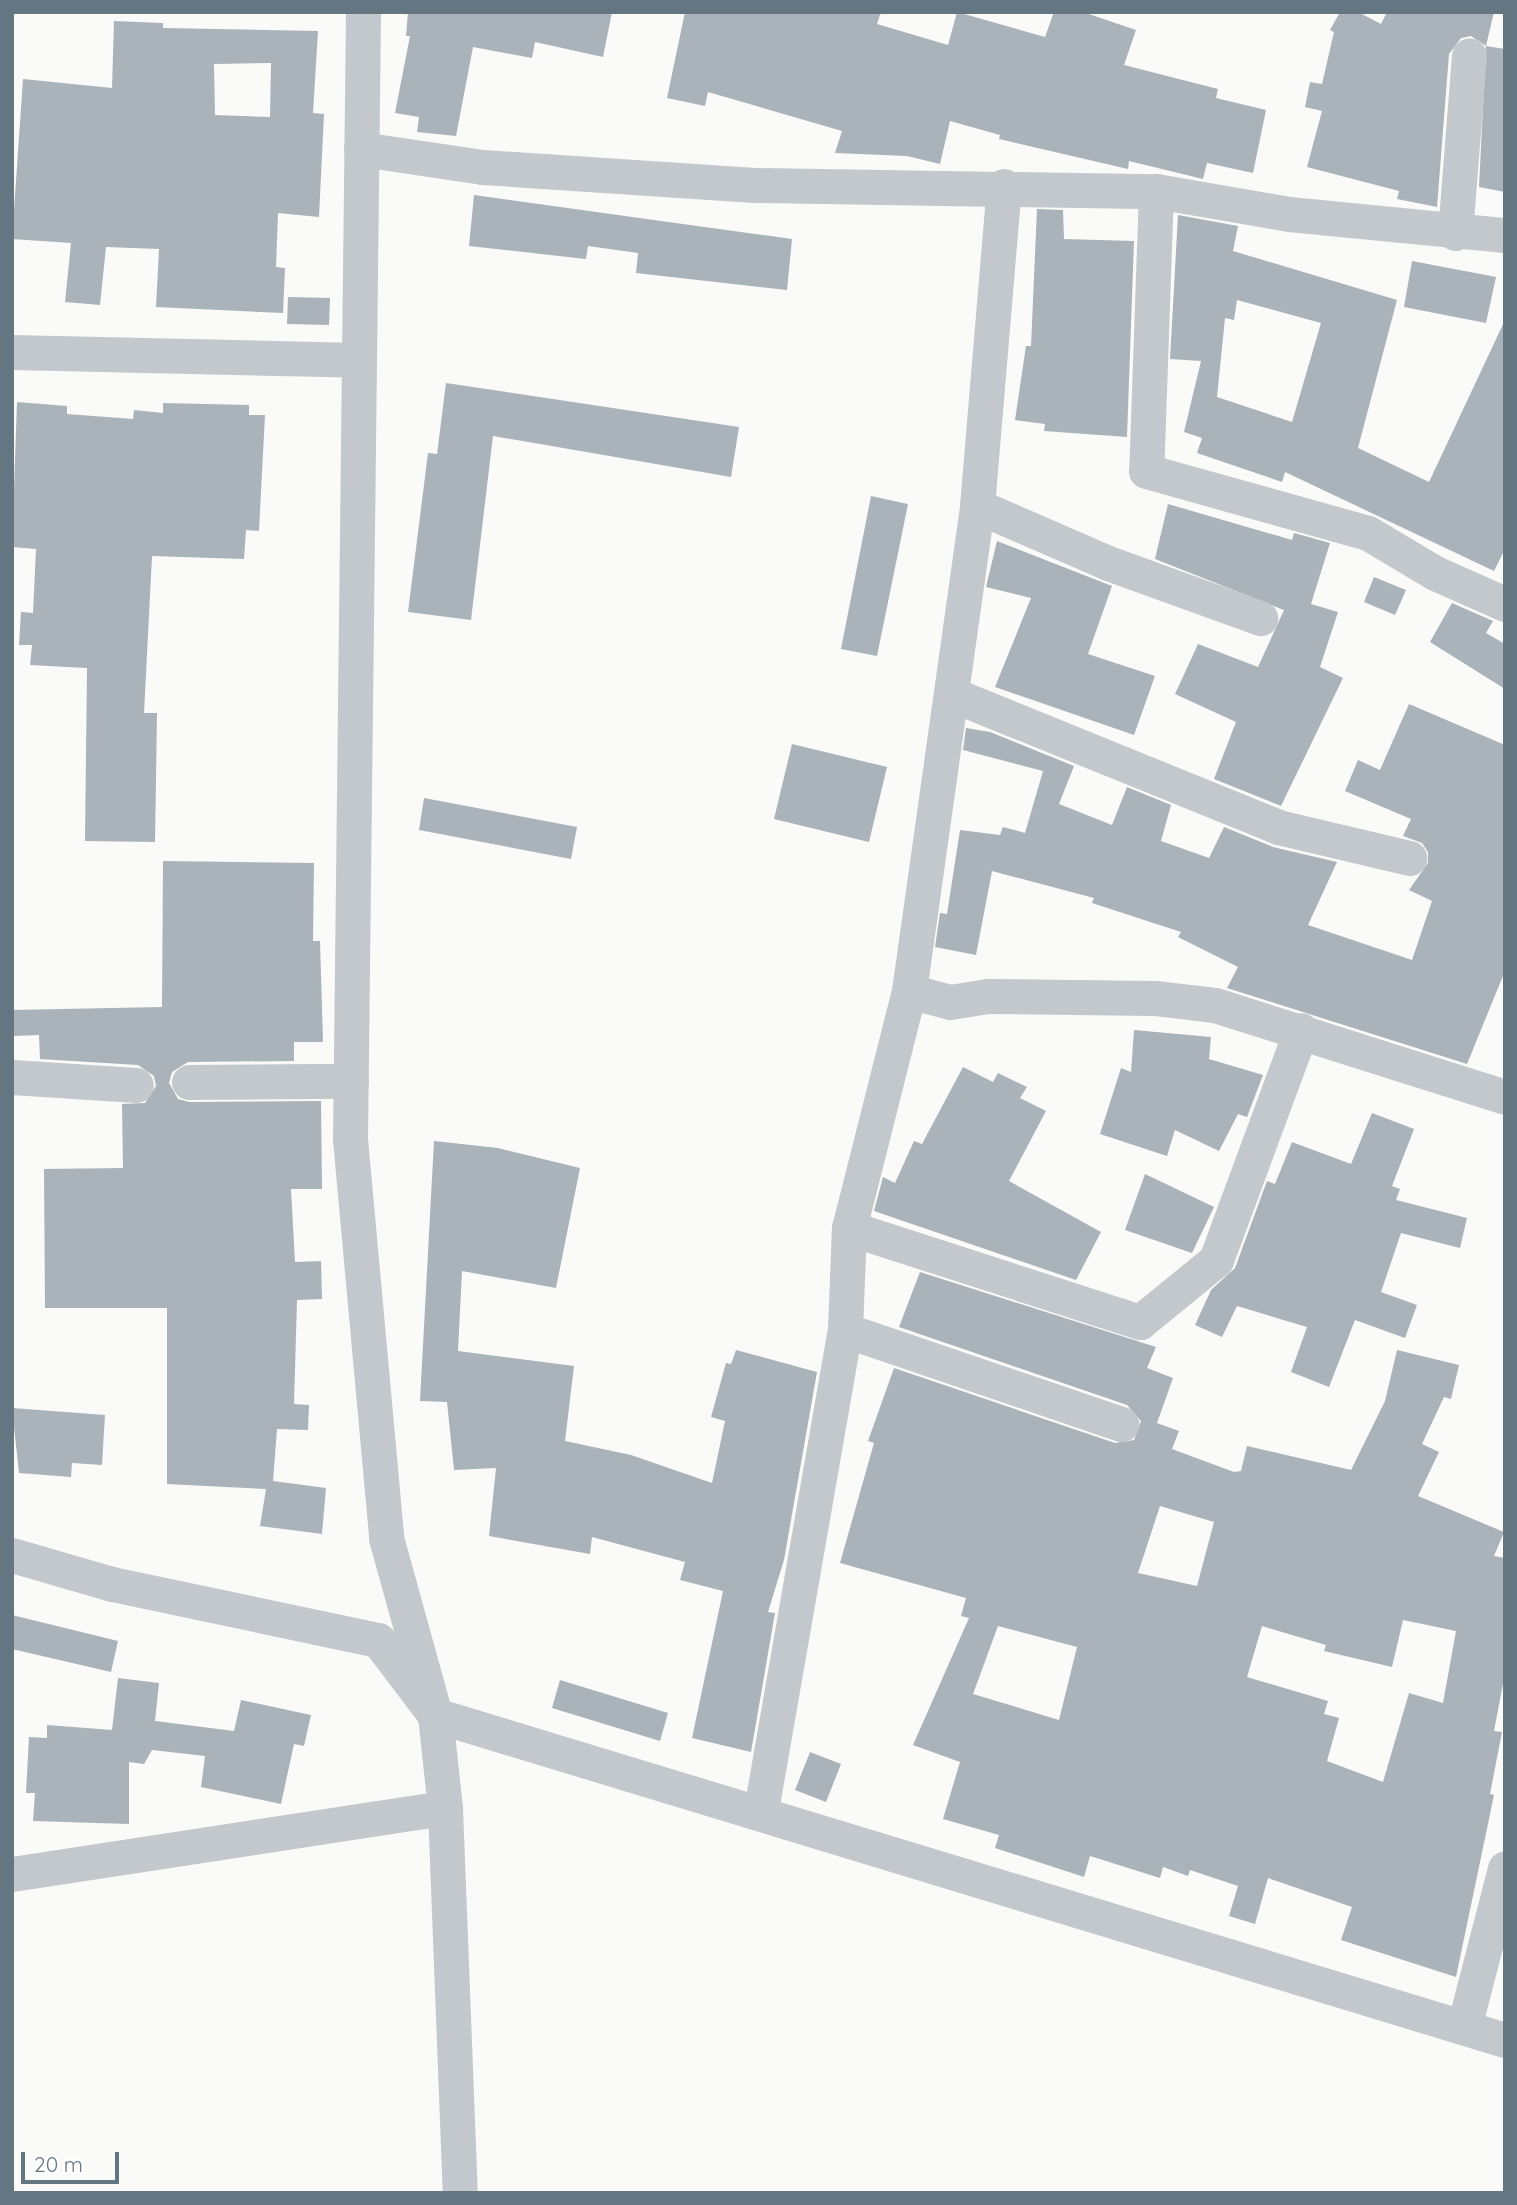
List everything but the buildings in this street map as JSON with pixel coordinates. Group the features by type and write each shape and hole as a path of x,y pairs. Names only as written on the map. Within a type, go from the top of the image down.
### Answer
{"street":[{"path":"363,12 350,1139 387,1538 435,1715 444,1808 460,2193"},
{"path":"1455,233 1469,56"},
{"path":"361,149 484,167 754,185 1004,186 1156,191 1455,233 1505,235"},
{"path":"761,1810 845,1330 849,1228 909,991 977,506 1004,186"},
{"path":"1156,191 1146,471 1368,533 1435,573 1505,604"},
{"path":"12,352 359,360"},
{"path":"977,506 1108,563 1260,618"},
{"path":"951,694 1278,827 1409,858"},
{"path":"909,991 950,1002 988,996 1155,998 1215,1005 1301,1030 1505,1097"},
{"path":"849,1228 1140,1322 1216,1260 1301,1030"},
{"path":"12,1077 136,1085"},
{"path":"189,1082 351,1081"},
{"path":"845,1330 1121,1424"},
{"path":"12,1555 112,1584 378,1640 435,1715 761,1810 1505,2040"},
{"path":"12,1874 444,1808"},
{"path":"1464,2027 1505,1868"}]}
